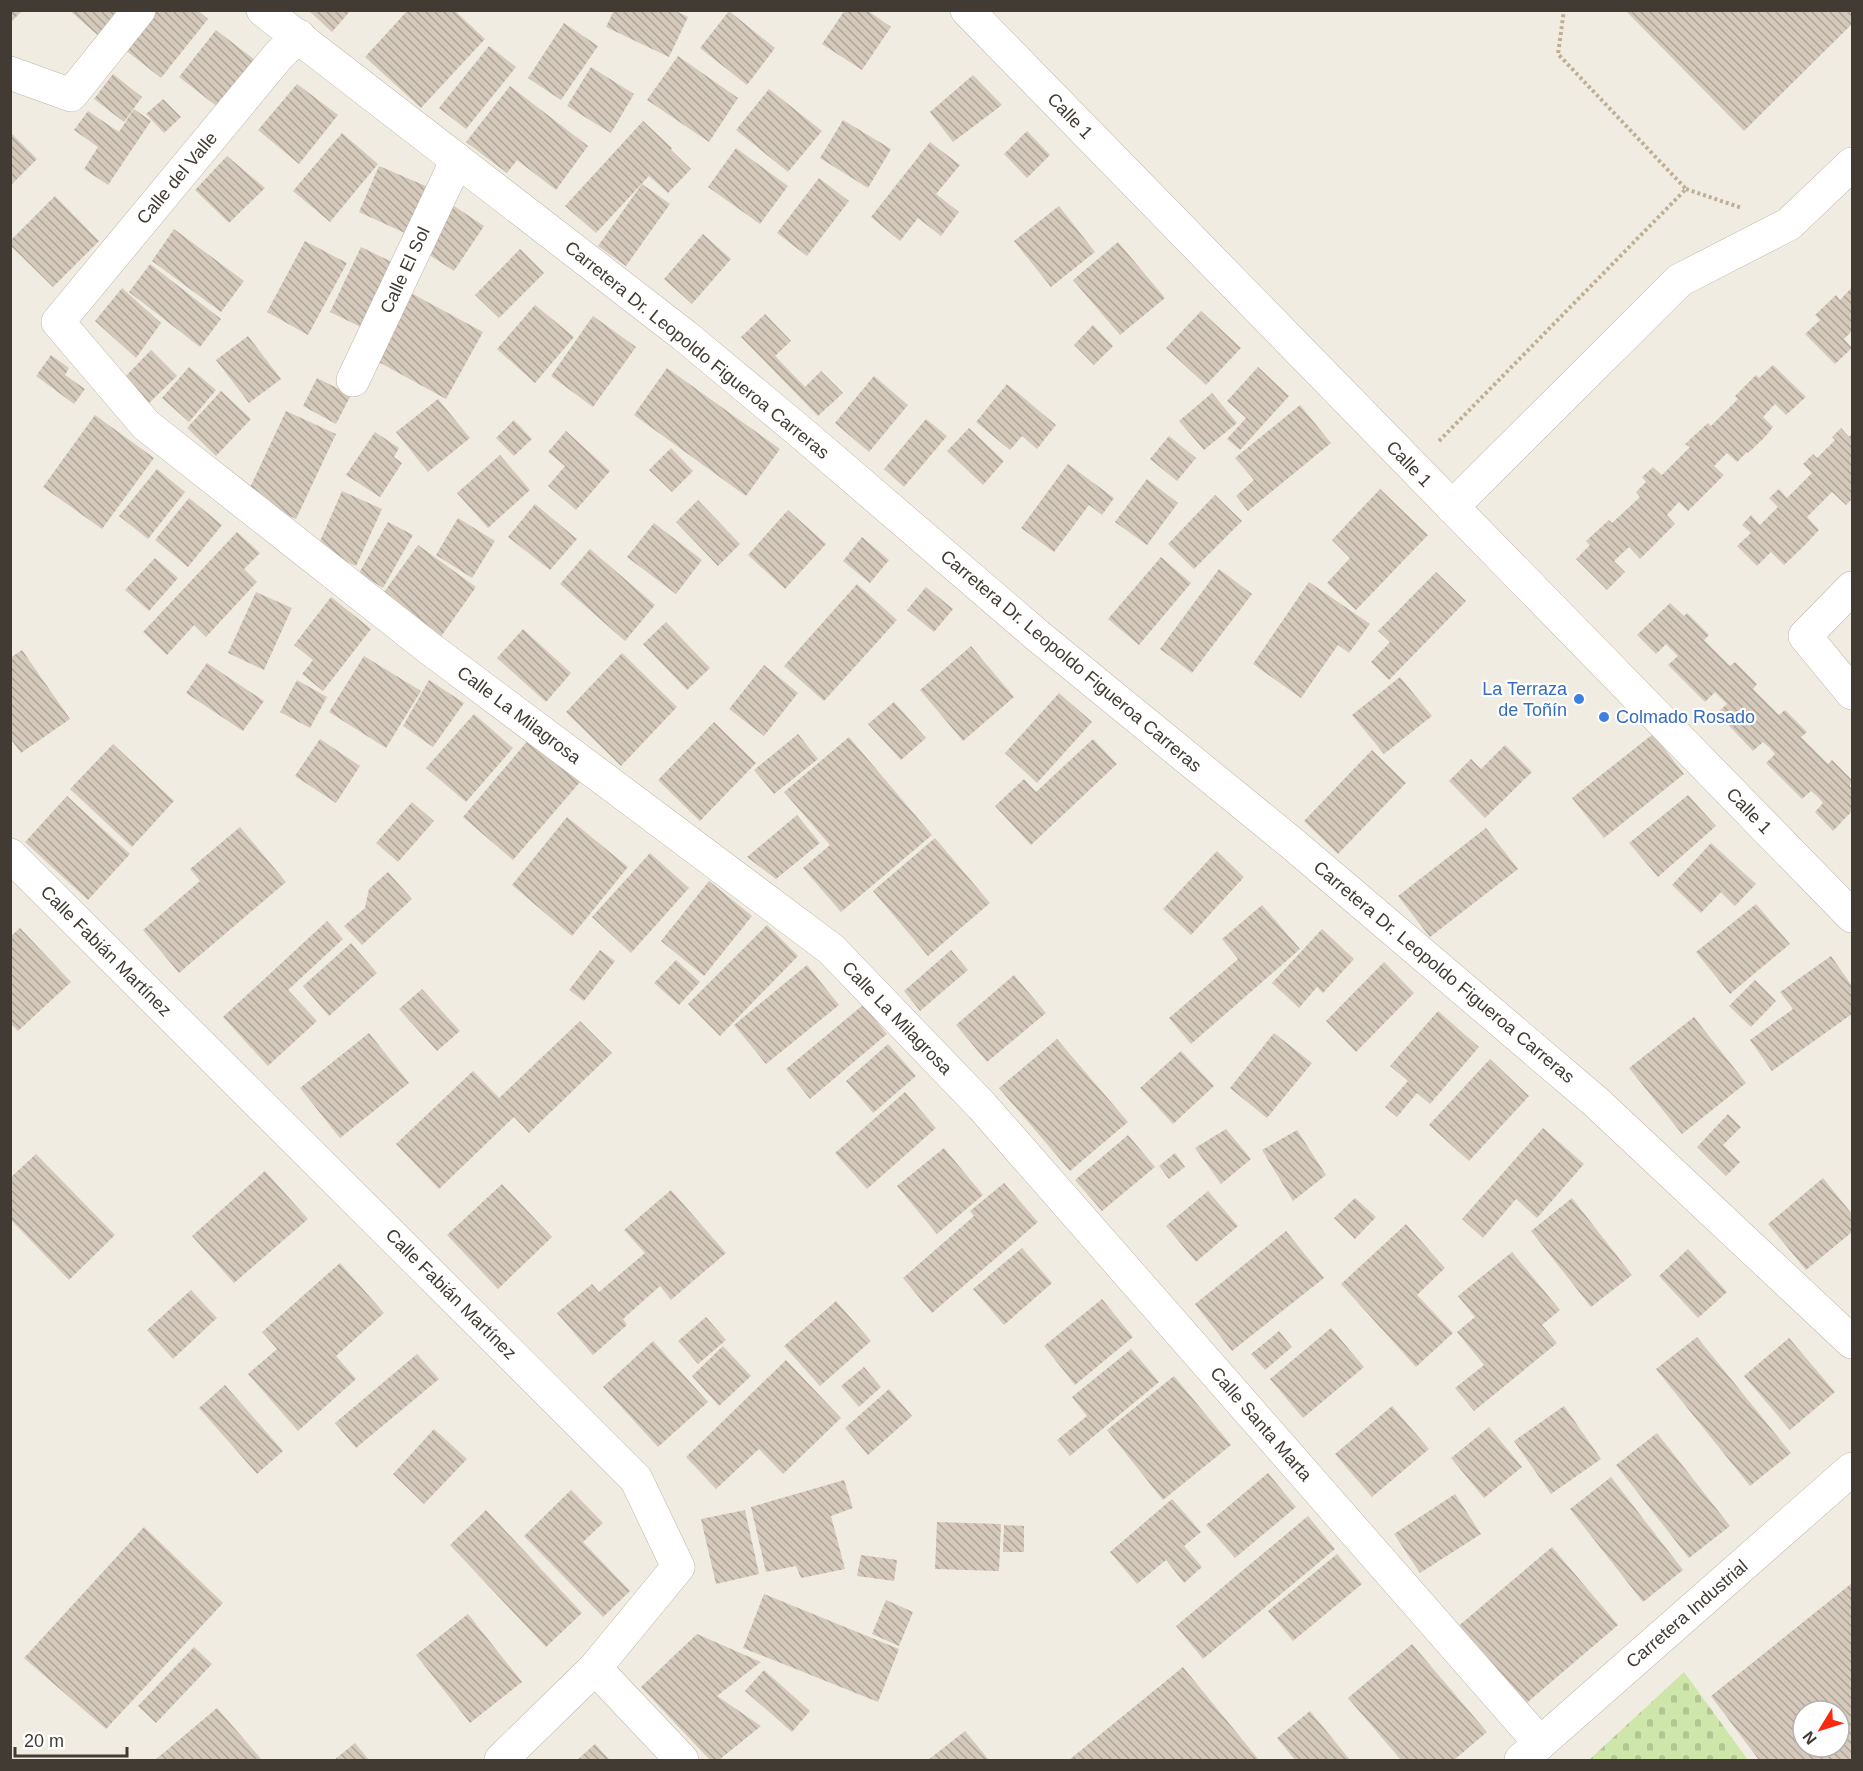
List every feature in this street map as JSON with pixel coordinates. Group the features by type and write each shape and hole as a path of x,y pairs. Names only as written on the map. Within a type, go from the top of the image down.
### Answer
{"street":[{"path":"10,73 71,95 139,10"},
{"name":"Carretera Dr. Leopoldo Figueroa Carreras","path":"263,10 685,336 1038,636 1294,845 1596,1101 1852,1342"},
{"name":"Calle 1","path":"967,10 1413,468 1846,898"},
{"name":"Calle del Valle","path":"58,322 279,55 299,36"},
{"name":"Calle El Sol","path":"353,380 457,160"},
{"path":"1452,507 1680,280 1789,224 1852,164"},
{"name":"Calle La Milagrosa","path":"58,322 146,424 429,648 831,949 982,1106"},
{"path":"1852,588 1805,636 1852,693"},
{"name":"Calle Fabián Martínez","path":"10,855 636,1479 678,1567 595,1668 501,1761"},
{"name":"Calle Santa Marta","path":"982,1106 1531,1752"},
{"name":"Carretera Industrial","path":"1531,1752 1852,1468"},
{"path":"595,1668 682,1761"}],"path":[{"path":"1413,468 1686,189 1558,54 1564,10"}],"green space":[{"path":"1684,1672 1748,1760 1589,1760"}],"building":[{"path":"10,10 23,10 10,23"},
{"path":"69,10 126,10 101,38"},
{"path":"155,10 197,10 208,19 161,78 124,49"},
{"path":"308,10 351,10 332,32"},
{"path":"408,10 454,10 485,39 421,108 365,57"},
{"path":"614,10 674,10 688,17 669,57 606,27"},
{"path":"845,10 867,10 891,27 862,70 822,44"},
{"path":"1625,10 1852,10 1852,24 1744,131"},
{"path":"729,11 775,48 747,85 700,48"},
{"path":"564,23 598,46 561,100 528,78"},
{"path":"216,30 255,60 219,108 179,77"},
{"path":"489,46 516,67 466,129 439,108"},
{"path":"678,56 738,98 709,142 647,100"},
{"path":"591,67 634,94 611,133 567,106"},
{"path":"113,74 142,97 124,122 94,99"},
{"path":"973,75 1002,105 953,142 930,112"},
{"path":"297,84 338,115 299,164 258,130"},
{"path":"510,86 588,146 556,190 517,160 507,173 466,142"},
{"path":"769,89 822,131 788,172 736,130"},
{"path":"163,99 181,117 164,133 146,114"},
{"path":"134,109 151,121 108,185 84,169 98,147 74,130 88,111 119,132"},
{"path":"843,120 891,149 868,188 820,158"},
{"path":"643,121 691,169 668,193 649,176 596,233 565,206"},
{"path":"1027,131 1050,155 1027,178 1004,154"},
{"path":"10,132 37,159 10,186"},
{"path":"342,133 378,164 330,222 293,191"},
{"path":"930,142 960,165 936,194 959,212 941,236 918,218 900,241 871,217"},
{"path":"736,148 788,186 760,224 708,187"},
{"path":"227,156 265,188 229,223 195,190"},
{"path":"379,166 428,187 407,234 359,212"},
{"path":"819,178 849,201 807,256 777,233"},
{"path":"642,184 670,204 626,266 598,246"},
{"path":"55,196 99,241 53,287 10,245 10,241"},
{"path":"448,202 484,226 454,271 417,247"},
{"path":"1059,206 1095,252 1051,287 1014,241"},
{"path":"174,229 244,281 221,312 152,261"},
{"path":"703,234 731,259 692,304 664,279"},
{"path":"305,241 347,263 308,335 267,312"},
{"path":"1118,242 1165,298 1120,335 1073,280"},
{"path":"361,247 398,265 367,330 330,312"},
{"path":"520,249 544,273 499,318 475,295"},
{"path":"150,264 221,319 200,347 129,292"},
{"path":"1852,287 1852,331 1844,339 1852,348 1835,364 1805,334 1820,320 1815,315 1836,295 1840,300"},
{"path":"122,288 161,323 136,358 95,321"},
{"path":"411,293 483,332 446,399 375,360"},
{"path":"535,305 574,337 535,383 497,349"},
{"path":"1201,311 1241,348 1206,385 1166,348"},
{"path":"765,314 791,341 775,356 805,387 821,371 843,393 818,416 741,337"},
{"path":"593,316 636,347 593,407 551,376"},
{"path":"1093,325 1113,346 1094,365 1074,345"},
{"path":"248,336 281,379 249,403 216,360"},
{"path":"151,350 177,376 148,404 123,379"},
{"path":"51,355 69,368 65,375 85,389 74,404 36,376"},
{"path":"1773,365 1806,397 1786,415 1775,404 1763,417 1773,427 1765,437 1737,462 1727,453 1714,466 1724,475 1688,511 1679,502 1676,505 1667,515 1675,524 1640,559 1629,547 1614,561 1625,572 1607,590 1576,559 1590,545 1586,541 1609,520 1612,523 1640,497 1636,492 1646,482 1642,477 1653,467 1662,475 1690,447 1685,444 1708,423 1711,426 1738,399 1735,396 1756,375 1759,378"},
{"path":"189,367 216,390 189,422 162,398"},
{"path":"1258,367 1289,396 1240,450 1227,439 1246,418 1227,401"},
{"path":"667,368 780,449 746,496 634,415"},
{"path":"874,376 908,405 869,452 835,423"},
{"path":"317,378 351,395 336,424 303,406"},
{"path":"1007,384 1056,425 1037,449 1022,436 1010,450 976,422"},
{"path":"221,391 251,419 216,456 187,428"},
{"path":"1212,393 1237,423 1204,450 1179,421"},
{"path":"438,399 470,438 428,472 396,432"},
{"path":"1300,405 1331,443 1248,511 1236,496 1254,480 1235,458"},
{"path":"286,411 336,434 296,519 246,496"},
{"path":"95,415 154,458 102,529 43,487"},
{"path":"926,419 947,436 904,487 884,469"},
{"path":"514,420 532,439 514,456 496,438"},
{"path":"969,428 1004,461 983,485 947,451"},
{"path":"1841,428 1849,437 1852,433 1852,499 1846,505 1832,492 1807,517 1819,530 1803,547 1784,565 1771,552 1757,566 1737,546 1751,533 1742,525 1751,515 1760,525 1778,507 1769,498 1779,489 1787,498 1812,473 1803,464 1813,454 1817,458 1835,440 1832,437"},
{"path":"566,431 610,471 576,510 548,486 565,466 548,452"},
{"path":"375,432 399,448 394,457 402,463 380,497 346,475"},
{"path":"1169,436 1196,458 1177,481 1150,459"},
{"path":"671,448 693,471 672,492 649,470"},
{"path":"500,455 530,490 488,528 457,493"},
{"path":"1068,464 1114,498 1102,515 1089,505 1054,552 1021,528"},
{"path":"157,469 185,492 148,539 119,516"},
{"path":"1147,479 1178,503 1147,545 1115,522"},
{"path":"1380,489 1428,535 1356,610 1327,583 1350,558 1332,540"},
{"path":"342,491 382,509 356,566 317,548"},
{"path":"1215,495 1242,521 1194,569 1168,544"},
{"path":"189,498 222,525 188,567 155,540"},
{"path":"698,500 740,544 718,566 676,522"},
{"path":"535,504 577,539 550,570 508,537"},
{"path":"788,510 826,544 785,589 748,555"},
{"path":"458,518 495,541 472,578 436,555"},
{"path":"388,522 413,535 383,588 359,573"},
{"path":"654,523 702,560 676,594 627,557"},
{"path":"237,532 260,553 244,569 257,582 206,637 194,625 167,655 143,632"},
{"path":"862,537 889,560 870,583 843,561"},
{"path":"418,545 476,587 440,638 382,595"},
{"path":"590,549 655,605 625,641 560,584"},
{"path":"1161,557 1191,583 1139,645 1108,619"},
{"path":"155,558 178,578 149,611 125,590"},
{"path":"1219,569 1252,594 1192,673 1160,649"},
{"path":"1436,572 1466,601 1389,680 1371,662 1390,642 1378,631"},
{"path":"1309,582 1370,624 1349,653 1338,645 1301,698 1253,664"},
{"path":"857,584 897,620 824,701 784,666"},
{"path":"926,587 953,609 934,632 907,610"},
{"path":"256,592 292,608 264,670 228,653"},
{"path":"331,597 371,629 323,691 302,674 313,660 294,645"},
{"path":"1670,603 1684,616 1687,613 1709,635 1704,640 1730,666 1735,662 1757,684 1753,689 1779,715 1785,710 1807,732 1801,737 1828,764 1832,760 1852,780 1850,786 1852,811 1833,831 1815,812 1823,803 1818,797 1811,791 1802,799 1766,763 1775,754 1770,748 1763,742 1753,751 1717,713 1727,704 1715,692 1705,702 1668,665 1678,656 1666,644 1656,654 1637,635"},
{"path":"666,622 710,668 687,690 643,644"},
{"path":"523,629 571,673 546,702 497,658"},
{"path":"971,646 1014,697 963,741 920,690"},
{"path":"22,650 70,719 21,753 10,738 10,658"},
{"path":"622,653 677,707 621,766 566,712"},
{"path":"364,656 421,691 386,748 329,712"},
{"path":"207,663 264,701 243,731 186,693"},
{"path":"764,665 798,693 764,736 729,709"},
{"path":"1400,677 1432,716 1384,754 1352,715"},
{"path":"297,680 327,697 310,728 280,712"},
{"path":"429,680 464,703 433,747 403,726"},
{"path":"1059,693 1092,722 1037,783 1005,753"},
{"path":"894,702 926,738 901,760 868,724"},
{"path":"474,714 513,748 466,802 426,768"},
{"path":"714,722 756,763 700,821 658,780"},
{"path":"798,734 818,759 774,794 754,770"},
{"path":"1653,734 1684,774 1604,838 1572,798"},
{"path":"849,737 932,835 841,912 803,868 830,845 784,792"},
{"path":"530,738 581,781 513,860 463,817"},
{"path":"320,739 360,766 336,803 295,776"},
{"path":"1093,739 1117,764 1031,845 995,806 1024,779 1036,792"},
{"path":"113,744 174,801 132,847 70,789"},
{"path":"1505,745 1532,772 1485,818 1449,781 1471,759 1481,769"},
{"path":"1372,750 1406,783 1338,854 1304,821"},
{"path":"1688,795 1716,826 1658,877 1629,843"},
{"path":"67,796 130,854 88,900 25,842"},
{"path":"412,802 434,821 398,862 376,843"},
{"path":"797,815 820,843 776,879 747,857"},
{"path":"567,817 628,867 572,936 512,885"},
{"path":"240,827 286,882 179,973 143,930 200,881 190,869"},
{"path":"1486,828 1518,869 1430,937 1398,896"},
{"path":"935,838 990,903 928,956 873,891"},
{"path":"1711,843 1756,884 1735,906 1721,892 1701,913 1672,885"},
{"path":"1217,851 1244,877 1191,935 1163,909"},
{"path":"650,853 689,888 631,953 592,917"},
{"path":"388,872 412,899 362,945 344,926 365,908 369,889"},
{"path":"709,881 752,916 704,976 661,941"},
{"path":"1756,904 1790,944 1730,994 1696,952"},
{"path":"1262,905 1300,949 1191,1044 1169,1018 1238,959 1222,939"},
{"path":"327,921 343,939 288,990 317,1021 268,1066 223,1017"},
{"path":"767,925 798,956 720,1036 688,1004"},
{"path":"20,928 71,982 18,1031 10,1023 10,937"},
{"path":"1322,929 1354,959 1323,993 1317,987 1299,1008 1272,983"},
{"path":"351,943 377,973 329,1016 303,986"},
{"path":"600,950 615,961 584,1001 569,990"},
{"path":"951,950 968,970 920,1011 904,991"},
{"path":"1831,956 1852,986 1852,1014 1772,1071 1750,1040 1793,1009 1780,992"},
{"path":"676,960 700,982 679,1005 654,983"},
{"path":"1384,962 1414,993 1356,1052 1326,1021"},
{"path":"807,965 839,1005 766,1064 734,1025"},
{"path":"1014,975 1046,1013 987,1062 956,1025"},
{"path":"1755,980 1776,1001 1751,1027 1729,1006"},
{"path":"422,989 460,1031 437,1051 399,1009"},
{"path":"863,1005 887,1034 810,1099 786,1069"},
{"path":"1438,1011 1479,1047 1430,1104 1417,1093 1397,1117 1385,1107 1408,1081 1390,1066"},
{"path":"1694,1017 1746,1083 1682,1134 1629,1068"},
{"path":"580,1021 612,1053 529,1133 514,1117 439,1189 396,1144 473,1071 499,1098"},
{"path":"369,1033 409,1083 340,1138 300,1088"},
{"path":"1274,1033 1312,1063 1267,1118 1230,1088"},
{"path":"1057,1039 1128,1122 1070,1171 999,1088"},
{"path":"888,1044 916,1076 873,1113 846,1081"},
{"path":"1181,1051 1214,1086 1173,1124 1140,1088"},
{"path":"1490,1059 1529,1096 1469,1161 1429,1125"},
{"path":"905,1092 936,1128 867,1189 835,1153"},
{"path":"1728,1114 1741,1127 1723,1145 1740,1162 1726,1176 1697,1147"},
{"path":"1543,1128 1584,1164 1537,1218 1516,1199 1483,1238 1462,1219"},
{"path":"1226,1129 1251,1159 1221,1184 1195,1148"},
{"path":"1297,1130 1326,1175 1293,1201 1262,1150"},
{"path":"1128,1135 1155,1167 1102,1211 1075,1180"},
{"path":"944,1148 983,1195 937,1234 897,1186"},
{"path":"1175,1153 1185,1167 1169,1179 1159,1166"},
{"path":"36,1154 115,1235 69,1280 10,1219 10,1178"},
{"path":"265,1171 308,1219 234,1283 192,1236"},
{"path":"1823,1178 1852,1214 1852,1232 1806,1270 1768,1224"},
{"path":"1004,1183 1038,1222 932,1313 903,1278 974,1216 970,1211"},
{"path":"502,1184 552,1237 498,1289 447,1235"},
{"path":"671,1190 726,1253 671,1300 660,1286 623,1319 627,1325 593,1355 557,1313 592,1284 599,1292 645,1253 624,1230"},
{"path":"1208,1191 1238,1226 1196,1262 1166,1226"},
{"path":"1355,1198 1376,1217 1355,1239 1334,1218"},
{"path":"1572,1198 1632,1275 1591,1307 1531,1231"},
{"path":"1406,1224 1445,1268 1417,1295 1453,1333 1416,1367 1341,1284"},
{"path":"1286,1231 1324,1278 1232,1351 1195,1304"},
{"path":"1022,1248 1052,1283 1004,1325 973,1289"},
{"path":"1688,1249 1727,1292 1698,1318 1659,1276"},
{"path":"1512,1252 1560,1310 1542,1325 1557,1343 1474,1411 1455,1388 1484,1365 1457,1332 1475,1317 1458,1296"},
{"path":"340,1263 384,1313 336,1356 356,1379 298,1431 248,1374 277,1349 262,1332"},
{"path":"191,1290 217,1318 173,1359 147,1330"},
{"path":"1102,1299 1133,1337 1075,1385 1044,1346"},
{"path":"836,1301 871,1341 820,1386 784,1346"},
{"path":"706,1317 726,1340 698,1364 678,1341"},
{"path":"1331,1328 1364,1367 1303,1418 1270,1379"},
{"path":"1279,1331 1292,1347 1265,1370 1251,1354"},
{"path":"1697,1337 1791,1453 1750,1486 1656,1369"},
{"path":"1789,1338 1835,1392 1790,1430 1744,1376"},
{"path":"653,1341 708,1402 658,1447 603,1387"},
{"path":"723,1346 751,1376 719,1406 692,1376"},
{"path":"1131,1349 1159,1382 1070,1456 1057,1440 1087,1416 1072,1397"},
{"path":"417,1354 439,1379 356,1448 335,1423"},
{"path":"786,1360 841,1418 783,1474 759,1449 716,1489 686,1457"},
{"path":"864,1367 881,1387 859,1407 841,1386"},
{"path":"1174,1376 1231,1445 1163,1500 1107,1430"},
{"path":"225,1385 283,1451 257,1474 199,1408"},
{"path":"889,1389 912,1416 868,1455 845,1428"},
{"path":"1392,1406 1429,1449 1372,1497 1335,1454"},
{"path":"1564,1406 1601,1459 1551,1494 1514,1441"},
{"path":"1489,1427 1522,1467 1484,1498 1451,1458"},
{"path":"434,1429 467,1459 424,1504 393,1474"},
{"path":"1657,1433 1730,1526 1689,1558 1616,1465"},
{"path":"1268,1473 1296,1507 1235,1558 1206,1525"},
{"path":"1611,1477 1683,1570 1643,1602 1570,1509"},
{"path":"844,1480 853,1508 831,1516 845,1569 801,1578 796,1566 766,1572 751,1507"},
{"path":"571,1490 603,1523 583,1542 630,1591 603,1617 524,1536"},
{"path":"1455,1494 1481,1534 1420,1573 1394,1534"},
{"path":"1172,1499 1201,1532 1184,1546 1202,1567 1184,1583 1166,1560 1137,1584 1110,1552"},
{"path":"486,1510 582,1613 546,1647 450,1545"},
{"path":"745,1510 759,1574 716,1584 701,1519"},
{"path":"1308,1516 1335,1549 1203,1659 1176,1626"},
{"path":"937,1522 1001,1524 999,1571 935,1569"},
{"path":"1004,1525 1024,1526 1024,1552 1003,1552"},
{"path":"144,1527 223,1603 106,1729 24,1658"},
{"path":"1552,1547 1618,1625 1516,1712 1450,1633"},
{"path":"1337,1554 1362,1584 1293,1641 1268,1611"},
{"path":"861,1555 897,1560 894,1581 857,1576"},
{"path":"1852,1583 1852,1760 1759,1760 1711,1696"},
{"path":"764,1594 899,1649 878,1702 743,1648"},
{"path":"886,1600 913,1612 899,1646 872,1634"},
{"path":"468,1614 522,1682 470,1723 416,1655"},
{"path":"697,1634 761,1662 717,1696 761,1726 719,1760 710,1760 641,1687"},
{"path":"1412,1644 1487,1732 1454,1760 1401,1760 1348,1698"},
{"path":"194,1647 212,1664 156,1723 138,1706"},
{"path":"1183,1667 1259,1760 1069,1760"},
{"path":"764,1670 810,1711 792,1732 745,1691"},
{"path":"217,1708 262,1760 155,1760"},
{"path":"1310,1711 1350,1760 1295,1760 1277,1738"},
{"path":"965,1731 989,1760 928,1760"},
{"path":"355,1743 369,1760 334,1760"},
{"path":"595,1744 610,1760 577,1760"}],"place":[{"name":"La Terraza de Toñín","path":"1579,699"},
{"name":"Colmado Rosado","path":"1604,717"}]}
